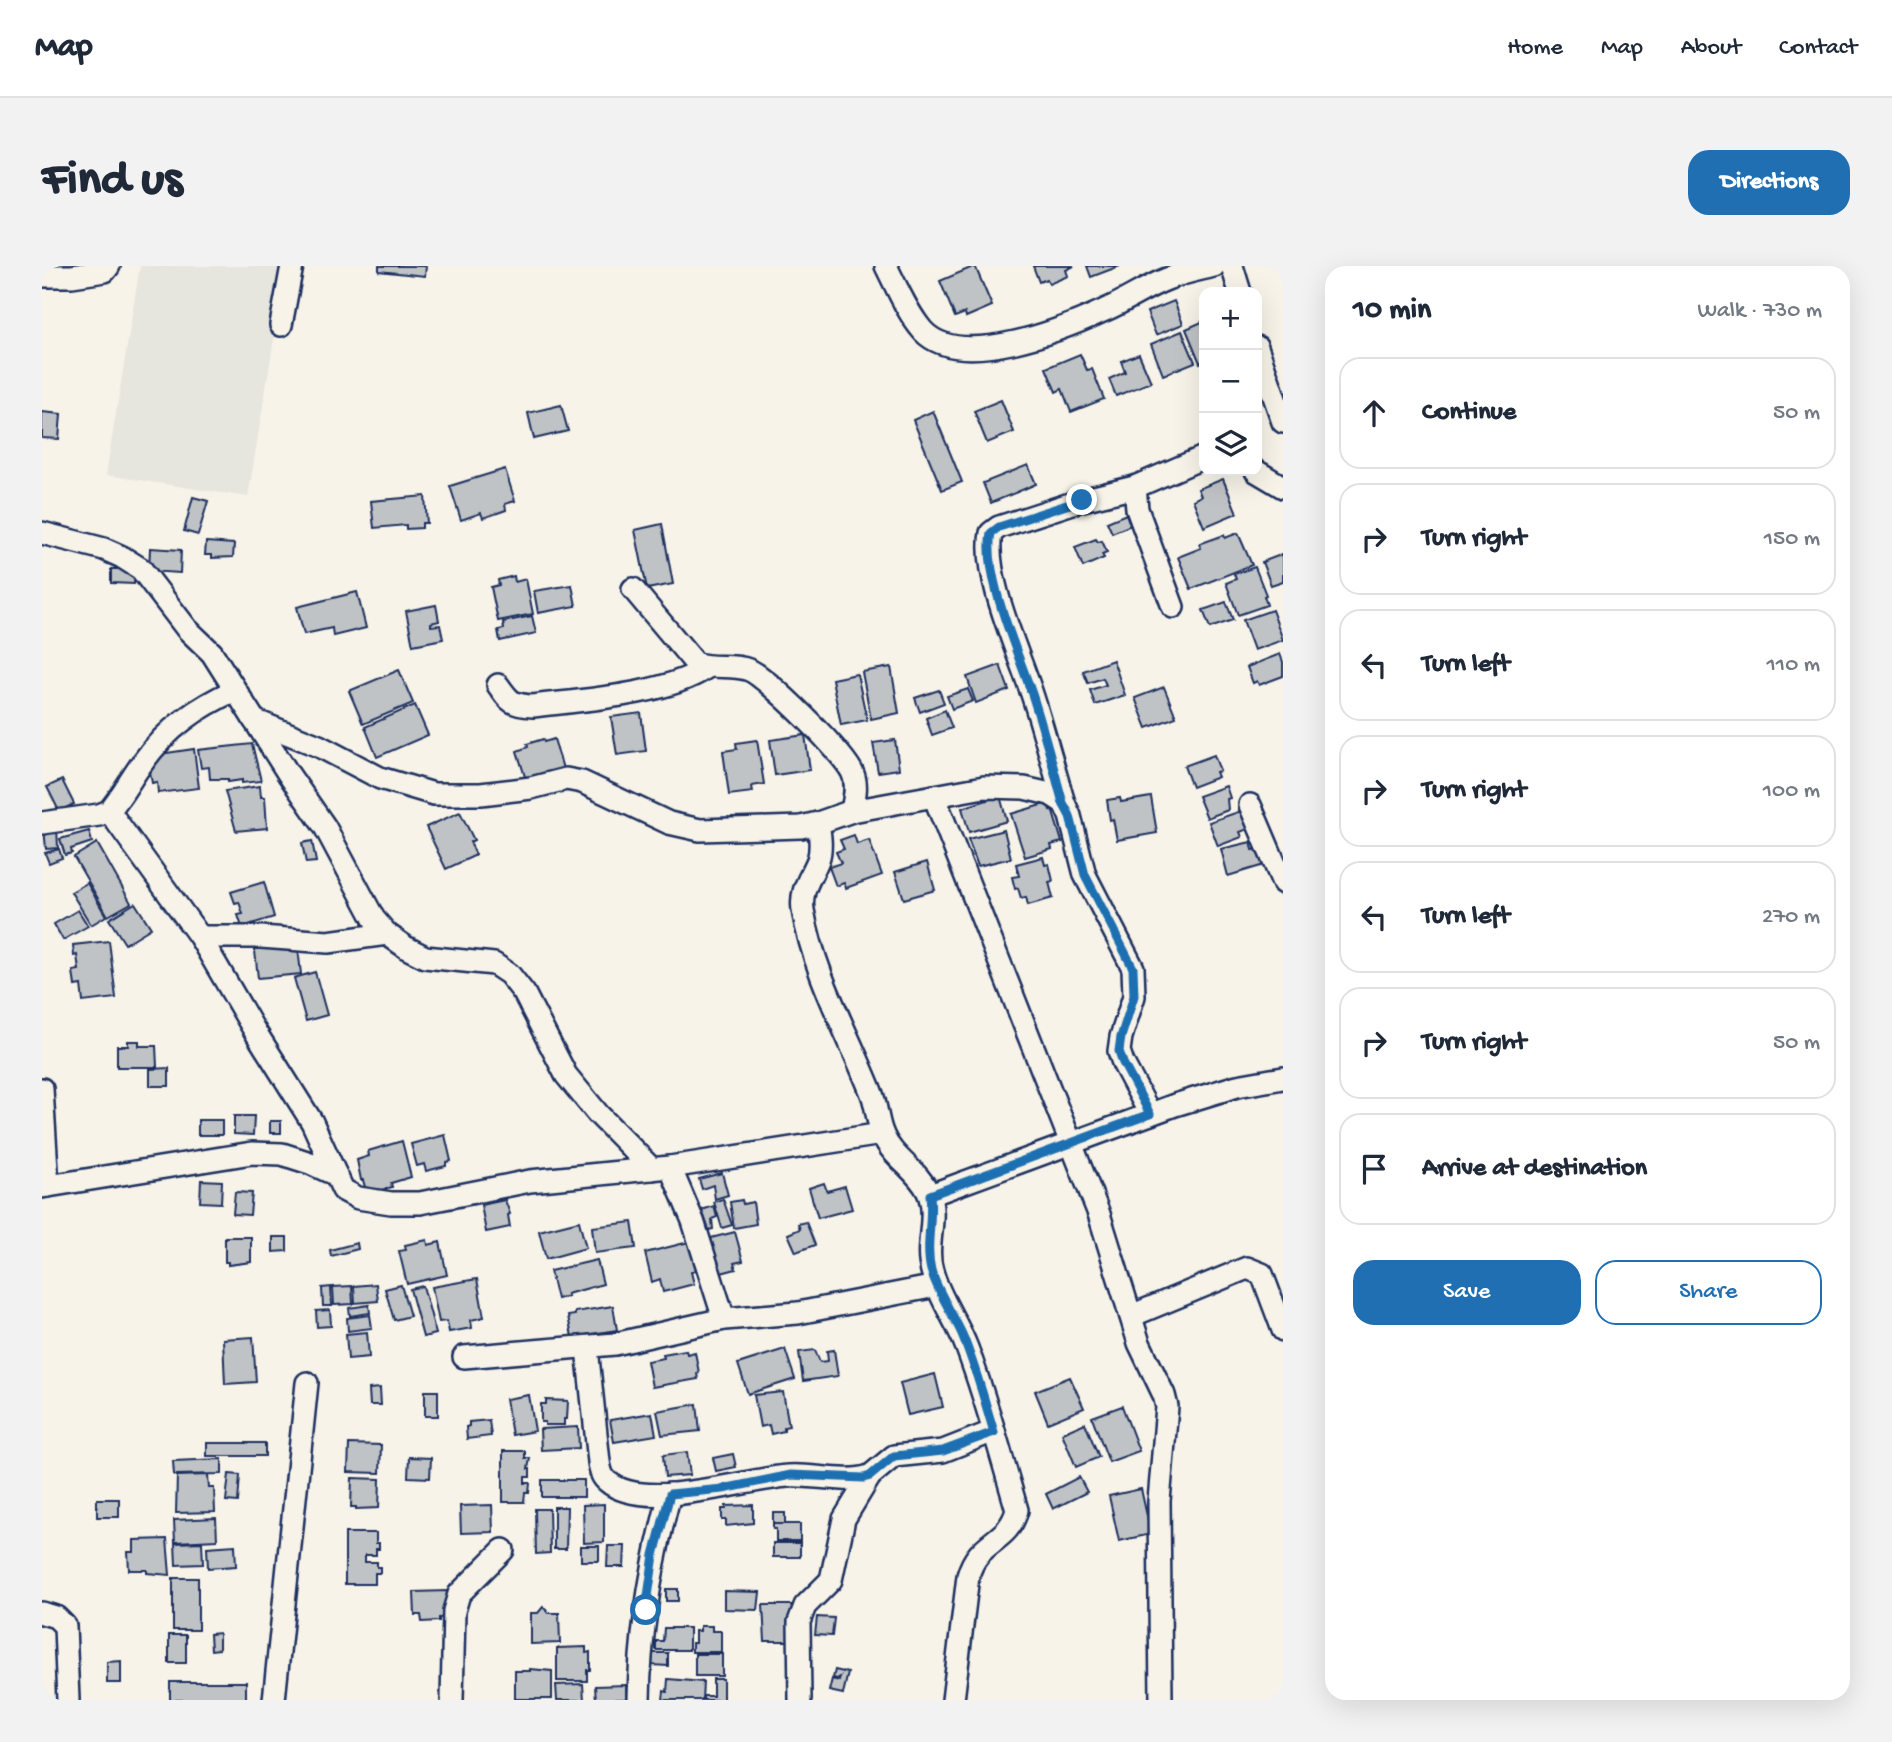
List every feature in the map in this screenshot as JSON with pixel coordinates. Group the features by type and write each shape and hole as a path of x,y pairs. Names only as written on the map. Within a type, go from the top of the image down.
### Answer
{"street":[{"path":"42,276 72,276 105,271 108,266"},
{"path":"282,325 292,266"},
{"path":"886,266 924,332 940,342 960,348 986,347 1032,337 1105,311 1167,279 1214,266"},
{"path":"1232,266 1238,287"},
{"path":"1258,350 1283,422"},
{"path":"1150,1114 1119,1051 1134,996 1133,968 1085,875 1070,816 1063,803 1033,697 998,593 989,544 991,533 999,527 1082,500 1135,487 1199,459"},
{"path":"1262,475 1283,487"},
{"path":"1135,487 1137,509 1173,607"},
{"path":"42,533 104,549 122,556 141,569 187,629 212,653 325,827 374,919 387,934 425,957 494,964 509,974 524,993 566,1075 598,1114 661,1168 693,1222 724,1319"},
{"path":"633,589 695,663 706,668 735,666 750,670 765,680 808,722 848,764 853,773 856,785 852,811"},
{"path":"498,685 510,702 533,706 638,691 694,676 706,668"},
{"path":"42,823 99,815 109,811 144,761 179,721 204,704 236,690"},
{"path":"254,720 319,746 380,778 434,794 481,794 531,788 566,779 582,782 669,823 700,831 801,827 818,824 852,811 984,787 1024,788 1049,794 1063,803"},
{"path":"934,796 1098,1214 1139,1343 1164,1395 1167,1407 1158,1501 1161,1700"},
{"path":"1250,805 1283,883"},
{"path":"109,811 200,937 312,1122 342,1190 358,1198 391,1203 419,1203 530,1181 661,1168 882,1134"},
{"path":"818,824 819,859 802,897 825,986 873,1097 882,1134 890,1148 924,1184 930,1195 932,1212 928,1254 936,1286 961,1333 978,1377 1017,1510 1008,1530 979,1552 972,1562 968,1576 954,1700"},
{"path":"200,937 261,937 328,942 387,934"},
{"path":"930,1195 1150,1114 1237,1086 1283,1078"},
{"path":"42,1089 45,1186 253,1153 282,1154 336,1175"},
{"path":"1131,1316 1247,1268 1262,1274 1283,1330"},
{"path":"464,1357 587,1348 724,1319 798,1313 936,1286"},
{"path":"587,1348 599,1462 602,1475 617,1487 636,1492 670,1494 723,1489 791,1475 855,1478 870,1476"},
{"path":"274,1700 307,1382"},
{"path":"800,1700 801,1614 805,1606 831,1580 844,1519 870,1476 894,1456 943,1451 994,1432"},
{"path":"639,1700 646,1610 654,1555 670,1494"},
{"path":"453,1700 454,1611 459,1594 503,1550"},
{"path":"42,1613 56,1617 65,1626 68,1700"}],"shaded area":[{"path":"140,266 286,266 248,497 106,475"}],"building":[{"path":"379,266 426,266 425,276 379,271"},
{"path":"975,266 992,306 966,317 965,313 955,317 940,281"},
{"path":"1033,266 1074,266 1066,270 1068,276 1049,284 1047,279 1039,282"},
{"path":"1087,266 1120,266 1091,277"},
{"path":"1174,301 1183,324 1156,335 1147,312"},
{"path":"1199,323 1199,361 1186,329"},
{"path":"1182,331 1195,362 1163,375 1151,344"},
{"path":"1080,354 1087,370 1092,369 1104,399 1071,412 1062,389 1056,392 1046,368"},
{"path":"1139,354 1151,382 1116,396 1109,379 1125,372 1121,361"},
{"path":"1001,400 1014,432 987,443 974,411"},
{"path":"561,405 568,431 534,439 528,413"},
{"path":"933,411 962,482 942,490 913,420"},
{"path":"42,412 61,414 59,439 42,438"},
{"path":"1028,465 1036,484 991,503 983,483"},
{"path":"505,469 515,501 505,504 506,510 483,518 481,513 461,520 450,486"},
{"path":"1223,479 1237,513 1204,527 1193,500 1201,496 1198,489"},
{"path":"425,496 427,523 422,523 422,528 406,529 406,525 374,528 371,501"},
{"path":"193,497 208,501 198,535 184,531"},
{"path":"1131,512 1136,523 1112,533 1107,522"},
{"path":"662,524 673,584 647,589 635,530"},
{"path":"1238,533 1252,565 1191,589 1178,557 1201,548 1199,544"},
{"path":"1096,539 1098,542 1102,541 1107,552 1102,554 1104,558 1083,567 1075,547"},
{"path":"206,542 234,544 233,557 212,558 212,555 205,555"},
{"path":"150,548 181,550 180,573 149,571"},
{"path":"1283,554 1283,581 1271,585 1262,562"},
{"path":"1255,567 1267,605 1238,615 1226,583 1236,579 1234,574"},
{"path":"111,569 135,569 134,584 111,583"},
{"path":"514,576 515,582 526,579 533,614 498,621 491,587 499,585 498,580"},
{"path":"572,585 576,606 538,613 534,591"},
{"path":"357,592 366,628 333,636 332,628 304,634 297,607"},
{"path":"1226,602 1233,620 1210,628 1203,610"},
{"path":"436,605 439,621 431,623 431,626 440,625 443,639 413,645 406,611"},
{"path":"1272,610 1283,640 1254,650 1243,620"},
{"path":"532,616 536,633 500,641 498,630 504,629 503,622"},
{"path":"1280,654 1283,676 1259,685 1257,681 1253,683 1247,667"},
{"path":"1113,660 1125,695 1095,705 1090,690 1106,685 1103,678 1088,683 1083,671"},
{"path":"1000,665 1009,690 976,703 967,677"},
{"path":"891,667 899,713 871,719 862,672"},
{"path":"399,670 413,703 363,724 349,691"},
{"path":"857,674 867,720 841,725 832,679"},
{"path":"1164,687 1176,717 1147,728 1135,698"},
{"path":"968,689 973,701 952,709 947,696"},
{"path":"939,690 944,703 920,712 915,698"},
{"path":"415,705 428,735 377,757 365,727"},
{"path":"945,710 952,728 932,735 926,718"},
{"path":"641,713 646,751 617,755 611,717"},
{"path":"805,735 810,770 775,775 770,740"},
{"path":"543,739 544,742 554,739 564,772 527,783 517,751 528,747 527,744"},
{"path":"757,740 764,784 752,786 753,792 729,795 723,751 737,749 736,743"},
{"path":"895,740 899,769 878,772 873,743"},
{"path":"252,744 261,781 242,783 242,780 228,782 228,779 210,779 209,767 201,768 198,750"},
{"path":"194,749 199,788 158,793 157,782 152,783 149,766 154,765 153,755"},
{"path":"1214,755 1220,771 1216,772 1218,777 1192,787 1184,766"},
{"path":"62,780 74,804 59,811 47,787"},
{"path":"260,786 261,797 265,797 267,828 236,831 225,791"},
{"path":"1226,786 1230,798 1227,799 1228,810 1207,818 1198,796"},
{"path":"1000,796 1007,821 969,832 962,808"},
{"path":"1151,797 1157,833 1117,840 1107,800 1120,798 1121,802"},
{"path":"1048,803 1062,842 1051,845 1052,849 1025,857 1011,814"},
{"path":"1241,811 1248,829 1240,832 1242,837 1218,846 1209,822"},
{"path":"460,812 474,840 470,842 476,855 446,869 426,827"},
{"path":"57,827 58,848 46,849 44,828"},
{"path":"1004,830 1011,858 978,866 968,839"},
{"path":"89,831 92,842 71,849 72,853 65,855 60,839"},
{"path":"854,835 857,844 869,840 882,875 846,888 844,883 836,886 829,867 841,863 836,852 844,849 840,840"},
{"path":"312,841 316,862 306,863 302,843"},
{"path":"1251,842 1253,850 1260,848 1264,865 1228,876 1221,849"},
{"path":"97,843 131,903 108,916 74,857"},
{"path":"59,849 62,858 49,863 45,853"},
{"path":"1043,857 1045,865 1049,864 1053,881 1049,882 1053,898 1028,905 1026,897 1021,898 1018,888 1015,889 1012,877 1019,876 1016,864"},
{"path":"927,862 935,890 904,899 895,872"},
{"path":"264,882 274,917 242,927 238,915 243,914 239,902 235,903 231,892"},
{"path":"87,883 106,916 91,925 71,892"},
{"path":"135,903 151,928 125,944 109,919"},
{"path":"78,910 88,926 63,940 54,924"},
{"path":"109,941 116,998 83,1002 81,985 75,986 73,971 79,970 73,945"},
{"path":"254,942 298,948 301,974 258,978"},
{"path":"315,972 327,1015 306,1021 294,978"},
{"path":"128,1041 139,1041 139,1046 156,1046 157,1067 117,1067 117,1046 128,1046"},
{"path":"169,1068 169,1086 150,1086 150,1069"},
{"path":"234,1116 254,1116 253,1135 234,1134"},
{"path":"198,1120 222,1120 222,1135 198,1135"},
{"path":"270,1121 281,1121 281,1133 270,1133"},
{"path":"445,1135 451,1161 446,1162 446,1166 426,1171 424,1164 417,1166 411,1144"},
{"path":"402,1141 411,1177 391,1183 392,1187 367,1194 357,1160 369,1156 368,1151"},
{"path":"722,1173 728,1195 715,1199 713,1185 702,1189 699,1179"},
{"path":"201,1180 222,1181 221,1203 200,1202"},
{"path":"824,1183 827,1191 845,1186 852,1209 818,1218 809,1188"},
{"path":"235,1192 252,1193 250,1215 233,1214"},
{"path":"723,1199 732,1225 722,1228 714,1202"},
{"path":"505,1200 510,1214 510,1227 486,1232 481,1205"},
{"path":"742,1200 743,1204 753,1202 756,1224 734,1228 730,1202"},
{"path":"714,1206 717,1217 712,1219 713,1229 709,1230 702,1210"},
{"path":"579,1221 586,1248 546,1259 539,1231"},
{"path":"632,1222 636,1248 595,1253 592,1227"},
{"path":"806,1222 815,1245 796,1252 788,1234 800,1229 798,1224"},
{"path":"735,1232 743,1261 734,1263 736,1269 721,1273 711,1238"},
{"path":"225,1237 251,1237 251,1262 228,1265 228,1262 225,1262"},
{"path":"273,1237 287,1237 287,1251 273,1252"},
{"path":"427,1240 428,1245 440,1242 447,1275 407,1284 399,1251 406,1250 405,1245"},
{"path":"689,1242 696,1270 691,1272 694,1284 663,1292 660,1279 652,1282 645,1253"},
{"path":"357,1243 358,1249 331,1256 330,1250"},
{"path":"597,1260 603,1284 557,1299 550,1271"},
{"path":"477,1279 484,1317 471,1320 472,1328 449,1332 447,1321 439,1322 432,1287"},
{"path":"376,1284 378,1301 355,1303 354,1286"},
{"path":"401,1285 410,1316 394,1320 385,1289"},
{"path":"352,1286 353,1304 334,1305 333,1287"},
{"path":"423,1286 436,1334 423,1337 410,1289"},
{"path":"331,1287 332,1306 323,1306 322,1288"},
{"path":"369,1305 370,1313 350,1316 349,1308"},
{"path":"613,1306 617,1330 572,1337 568,1316 575,1315 575,1312"},
{"path":"330,1310 331,1326 317,1327 316,1311"},
{"path":"370,1315 372,1328 348,1331 347,1318"},
{"path":"367,1332 369,1357 348,1359 346,1334"},
{"path":"253,1337 256,1382 225,1384 223,1339"},
{"path":"785,1349 795,1379 748,1394 738,1364"},
{"path":"686,1350 687,1354 695,1352 698,1379 652,1387 647,1361 664,1358 663,1354"},
{"path":"815,1350 820,1362 828,1361 827,1351 834,1350 838,1376 803,1381 799,1352"},
{"path":"935,1374 943,1407 908,1415 900,1383"},
{"path":"1070,1377 1084,1408 1048,1423 1035,1391"},
{"path":"380,1388 381,1405 370,1405 369,1389"},
{"path":"425,1391 438,1391 438,1416 425,1416"},
{"path":"783,1392 789,1426 784,1427 784,1431 771,1434 769,1425 760,1427 754,1395"},
{"path":"529,1395 535,1431 512,1435 506,1399"},
{"path":"546,1400 568,1401 564,1425 545,1425 545,1422 541,1422 541,1404 546,1404"},
{"path":"697,1404 700,1431 662,1435 657,1411"},
{"path":"1122,1406 1139,1451 1109,1462 1092,1417"},
{"path":"652,1413 656,1435 614,1442 610,1420"},
{"path":"489,1420 491,1436 467,1439 466,1427 469,1422"},
{"path":"1085,1423 1099,1457 1076,1467 1062,1433"},
{"path":"578,1427 579,1448 541,1450 540,1429"},
{"path":"207,1443 265,1443 265,1456 207,1456"},
{"path":"349,1444 381,1445 380,1473 348,1472"},
{"path":"503,1451 525,1451 525,1458 530,1458 530,1477 525,1477 525,1483 530,1483 529,1493 525,1493 524,1502 503,1502"},
{"path":"687,1452 690,1475 665,1477 663,1455"},
{"path":"733,1454 736,1467 716,1471 713,1458"},
{"path":"409,1457 431,1458 430,1478 408,1477"},
{"path":"222,1459 222,1474 174,1475 173,1461"},
{"path":"229,1474 240,1475 238,1502 226,1501"},
{"path":"208,1475 209,1488 214,1488 215,1512 176,1513 177,1476"},
{"path":"1079,1477 1087,1492 1053,1509 1046,1494"},
{"path":"352,1478 380,1479 379,1508 351,1507"},
{"path":"542,1480 584,1480 584,1497 542,1497"},
{"path":"1141,1489 1151,1534 1119,1541 1109,1496"},
{"path":"97,1499 119,1499 119,1517 97,1517"},
{"path":"604,1504 604,1542 584,1543 583,1505"},
{"path":"492,1505 493,1532 461,1533 460,1506"},
{"path":"753,1505 753,1523 726,1526 726,1520 722,1520 722,1509 726,1509 726,1506"},
{"path":"554,1507 567,1507 566,1549 554,1549"},
{"path":"535,1509 549,1509 550,1553 536,1554"},
{"path":"773,1513 785,1513 785,1524 773,1524"},
{"path":"216,1518 217,1540 175,1542 174,1520"},
{"path":"773,1524 800,1524 800,1541 776,1541"},
{"path":"345,1533 376,1533 379,1549 376,1549 376,1555 365,1555 365,1562 377,1562 377,1567 380,1567 380,1573 375,1573 375,1584 345,1584"},
{"path":"167,1539 170,1575 147,1573 147,1570 129,1570 128,1552 134,1552 134,1540"},
{"path":"202,1542 203,1564 176,1565 175,1543"},
{"path":"773,1543 800,1543 800,1557 773,1557"},
{"path":"235,1545 236,1566 208,1568 207,1547"},
{"path":"581,1546 599,1546 599,1561 581,1561"},
{"path":"608,1546 625,1546 624,1567 607,1567"},
{"path":"173,1578 198,1578 198,1630 173,1630"},
{"path":"666,1589 678,1589 678,1601 666,1601"},
{"path":"447,1591 449,1617 439,1618 439,1621 422,1622 421,1615 415,1615 414,1592"},
{"path":"724,1591 760,1592 758,1610 724,1609"},
{"path":"763,1605 794,1605 794,1641 765,1641"},
{"path":"543,1607 549,1613 559,1613 560,1643 531,1644 531,1613 538,1613"},
{"path":"817,1617 834,1618 832,1636 815,1635"},
{"path":"700,1626 712,1626 712,1631 721,1631 721,1652 692,1652 695,1631 700,1631"},
{"path":"664,1628 689,1628 689,1650 656,1650 656,1641 663,1641"},
{"path":"219,1633 219,1649 211,1650 210,1634"},
{"path":"169,1635 186,1635 186,1663 169,1663"},
{"path":"586,1647 586,1653 590,1652 587,1681 557,1681 557,1648"},
{"path":"653,1653 668,1653 668,1666 652,1665"},
{"path":"695,1654 722,1654 722,1676 695,1676"},
{"path":"121,1661 121,1683 107,1683 107,1662"},
{"path":"835,1670 848,1673 843,1694 829,1691 832,1679 839,1681 840,1677 833,1678"},
{"path":"515,1671 552,1671 552,1699 515,1699"},
{"path":"668,1679 703,1682 702,1700 663,1700"},
{"path":"713,1679 723,1679 723,1700 703,1700 703,1696 713,1696"},
{"path":"170,1682 246,1682 246,1700 170,1700"},
{"path":"583,1684 584,1700 557,1700 556,1685"},
{"path":"626,1685 626,1699 596,1700 595,1686"}],"route":[{"path":"646,1610 654,1555 670,1494 723,1489 791,1475 864,1478 894,1456 932,1454 994,1432 978,1377 961,1333 936,1286 931,1268 928,1254 932,1212 930,1195 1150,1114 1119,1051 1134,996 1133,968 1085,875 1070,816 1063,803 1033,697 998,593 989,544 991,533 999,527 1082,500"}]}
